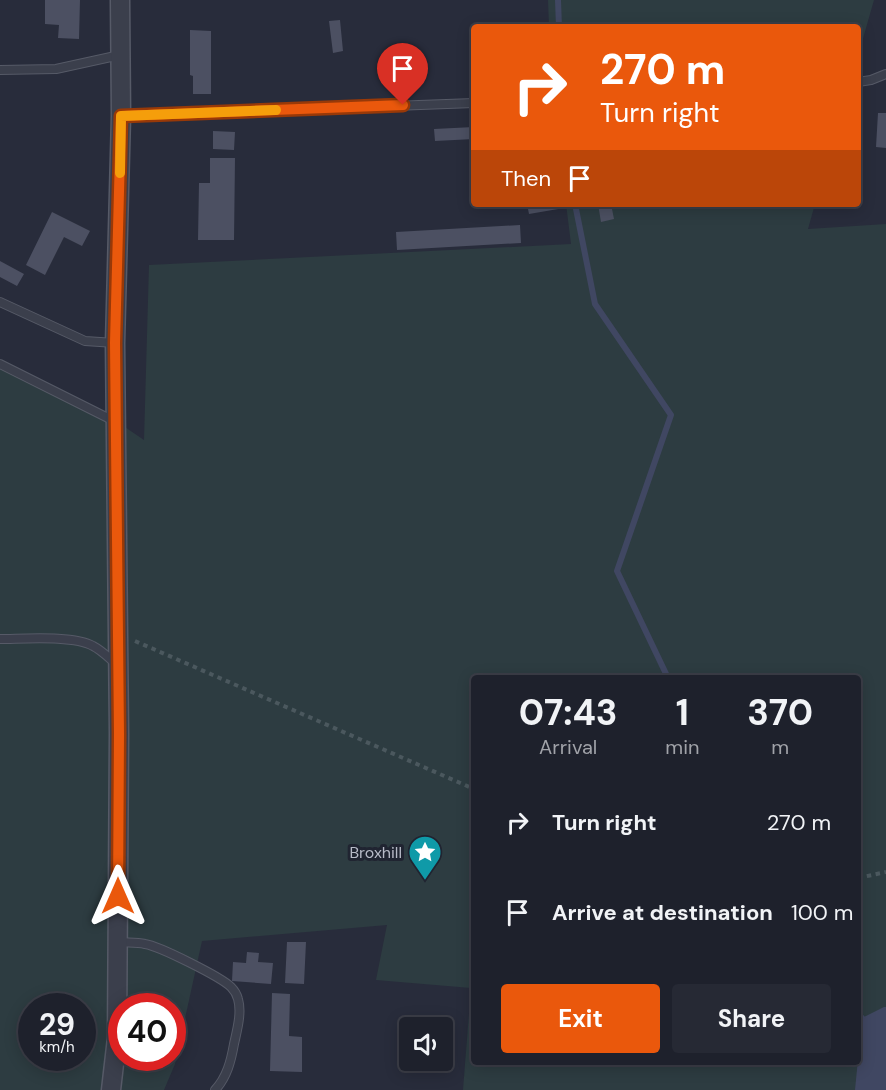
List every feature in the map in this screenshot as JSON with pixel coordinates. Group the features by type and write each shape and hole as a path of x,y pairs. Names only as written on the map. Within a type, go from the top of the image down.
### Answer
{"street":[{"path":"111,1090 117,1038 118,942 115,343 121,116 120,0"}],"lane":[{"path":"0,70 56,69 120,55"},
{"path":"861,82 886,74"},
{"path":"121,116 471,103"},
{"path":"0,302 85,341 115,343"},
{"path":"0,364 116,422"},
{"path":"0,639 67,640 87,643 118,666"},
{"path":"118,942 146,944 167,950 222,980 232,988 240,1009 236,1034 228,1070 215,1090"}],"path":[{"path":"118,633 471,788"},
{"path":"861,877 886,872"}],"shaded area":[{"path":"548,0 874,0 861,46 861,24 549,24"},
{"path":"566,207 814,207 808,229 886,224 886,1090 463,1090 471,988 376,980 387,925 202,941 186,1014 186,993 108,993 108,1071 172,1071 164,1090 0,1090 0,361 116,421 144,440 149,265 571,244"}],"water":[{"path":"886,1007 886,1090 855,1090 857,1065 861,1065 862,1018"}],"building":[{"path":"45,0 80,0 79,39 58,38 59,25 45,24"},
{"path":"340,20 343,51 333,53 329,21"},
{"path":"190,30 211,31 211,94 193,94 193,76 190,75"},
{"path":"878,113 886,113 886,148 876,147"},
{"path":"471,127 471,139 435,141 434,129"},
{"path":"213,131 235,132 234,150 213,149"},
{"path":"210,158 235,158 234,240 198,240 199,183 210,183"},
{"path":"528,207 564,208 529,214"},
{"path":"598,207 612,207 614,219 601,222"},
{"path":"52,212 90,231 82,246 64,237 45,275 26,265"},
{"path":"520,225 521,243 397,250 396,232"},
{"path":"0,261 24,274 17,286 0,277"},
{"path":"287,942 306,942 304,984 285,983"},
{"path":"247,952 259,953 258,962 273,963 271,984 232,981 233,962 246,963"},
{"path":"272,993 290,994 289,1036 302,1037 302,1072 270,1071"}],"waterway":[{"path":"558,0 559,24"},
{"path":"576,207 595,304 671,415 617,571 667,675"}],"slow traffic":[{"path":"120,173 121,116 276,110"}],"place":[{"name":"Broxhill","path":"425,881"}],"route":[{"path":"118,896 119,734 115,343 121,116 403,105"}]}
